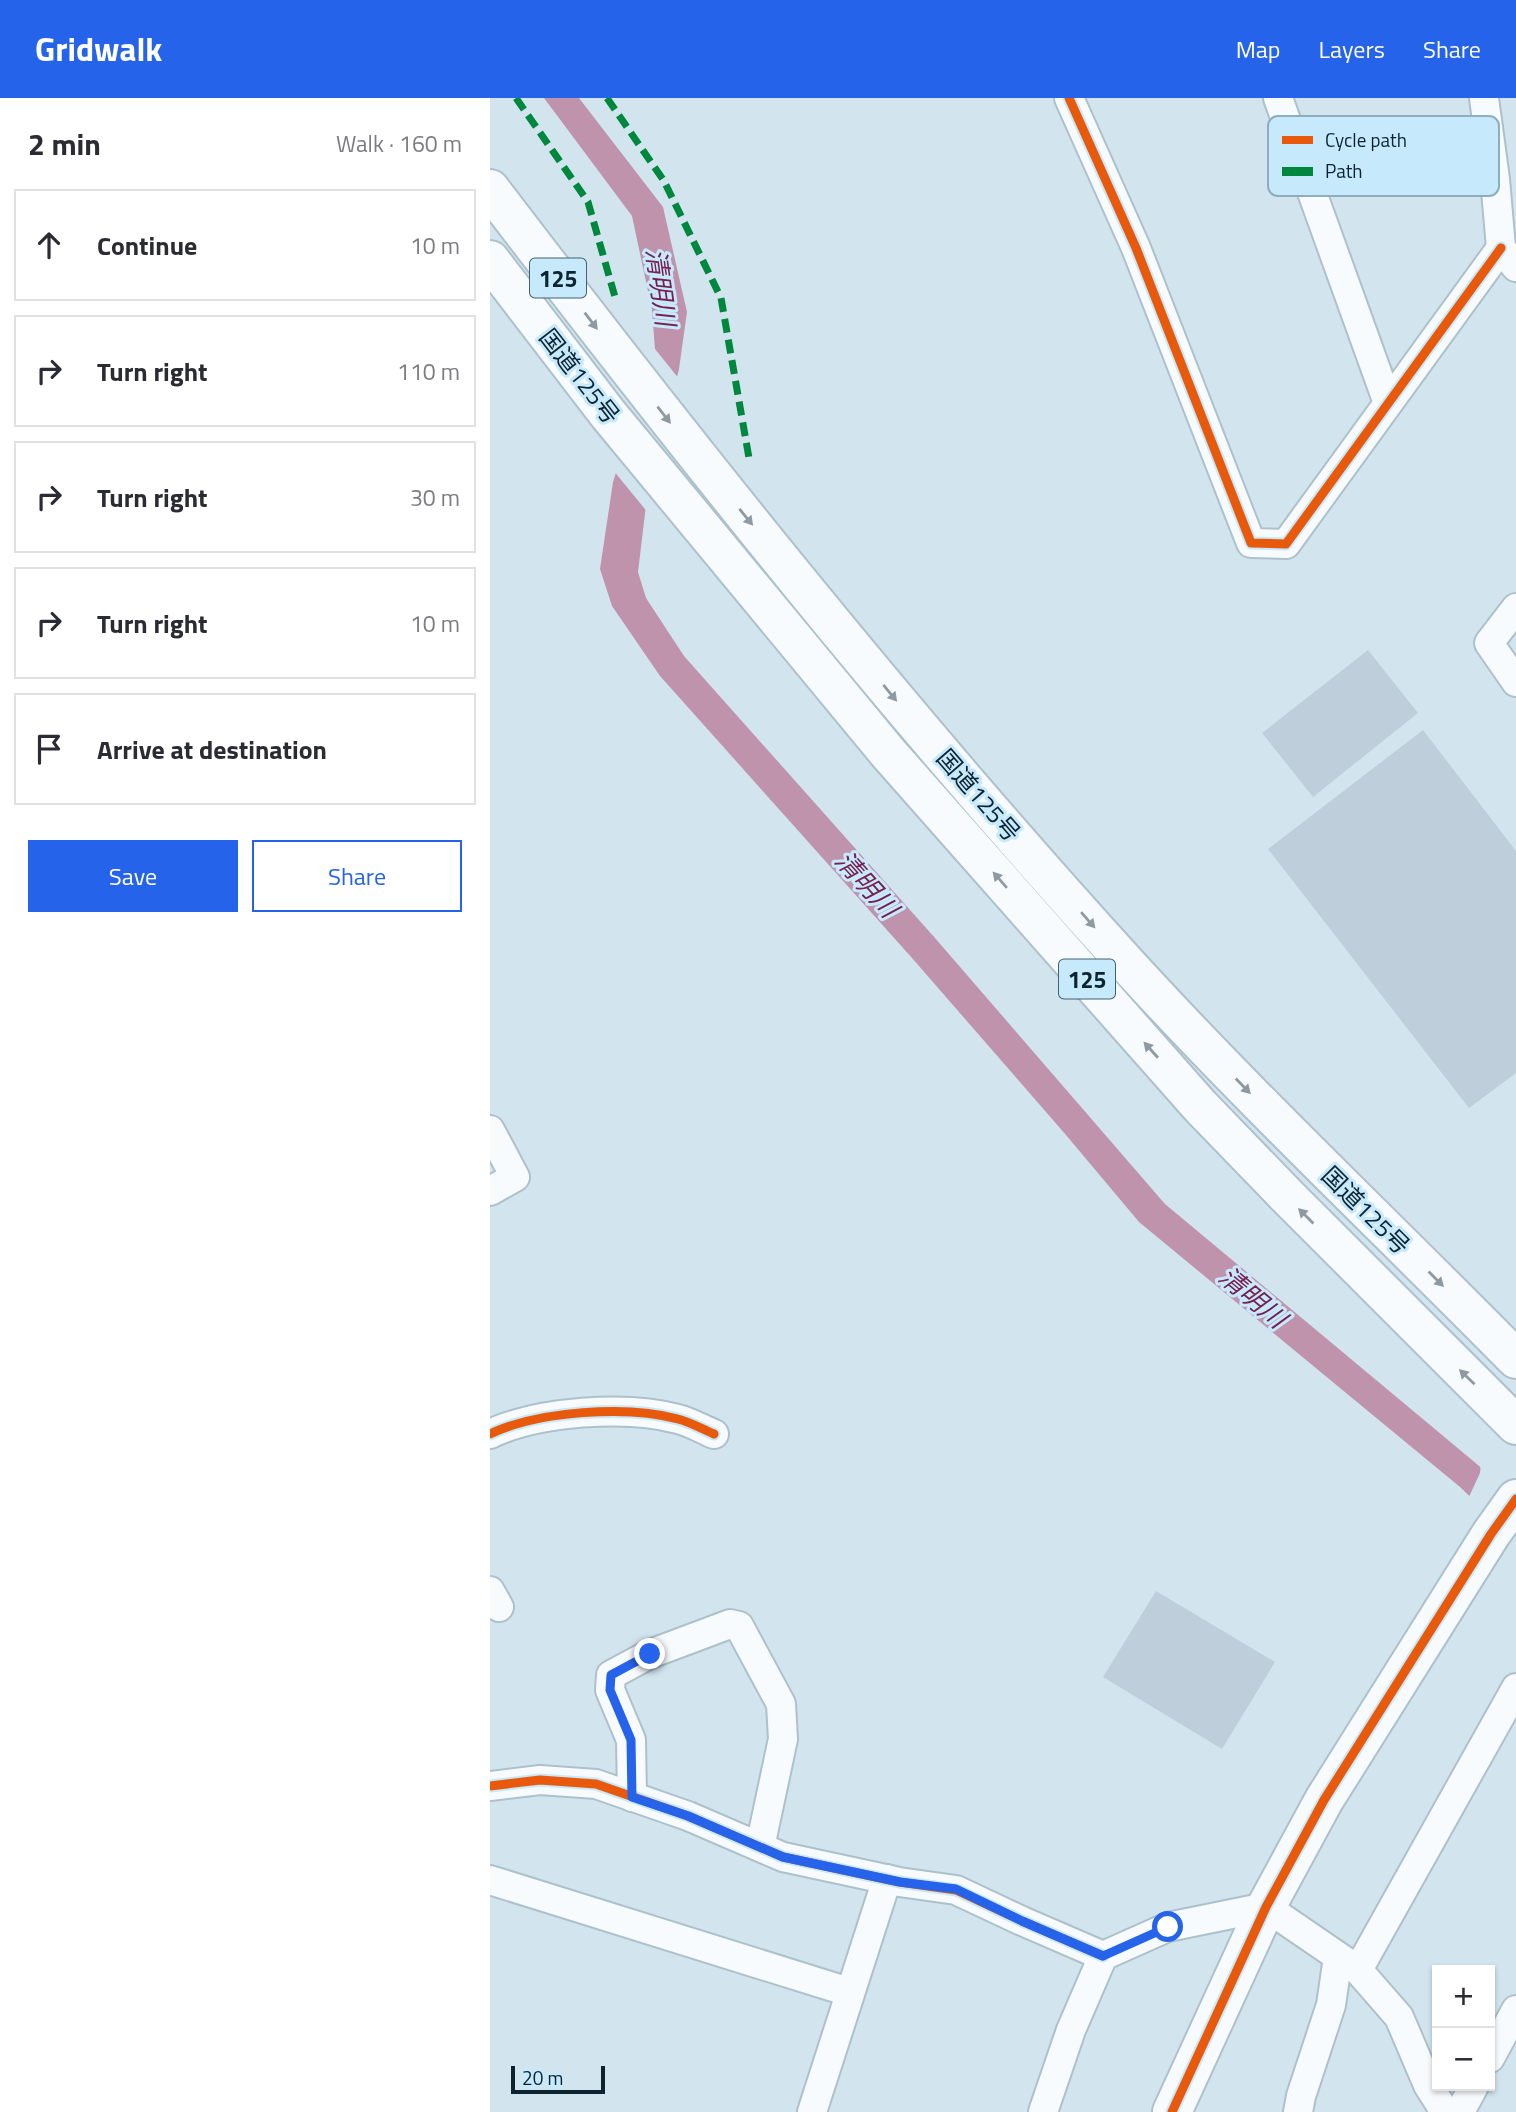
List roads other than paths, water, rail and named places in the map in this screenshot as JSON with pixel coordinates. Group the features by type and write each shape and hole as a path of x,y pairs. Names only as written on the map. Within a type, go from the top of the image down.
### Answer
{"main road":[{"name":"国道125号","path":"490,189 625,366 911,718 1126,964 1283,1128 1516,1359"},
{"name":"国道125号","path":"490,260 685,510 888,754 1200,1106 1516,1425"},
{"path":"1172,2112 1266,1907 1324,1800 1491,1534 1516,1499"}],"street":[{"path":"1069,98 1136,248 1251,543 1286,544 1388,403 1509,257 1498,196"},
{"path":"1278,98 1284,116"},
{"path":"1484,98 1486,116"},
{"path":"1313,196 1388,403"},
{"path":"1516,608 1489,643 1516,682"},
{"path":"490,1130 515,1177 490,1191"},
{"path":"490,1434 506,1426 568,1413 640,1413 680,1419 714,1434"},
{"path":"632,1797 631,1740 610,1690 611,1675 650,1654 730,1624 739,1626 781,1704 783,1739 760,1847"},
{"path":"1298,2112 1331,2005 1348,1963 1516,1688"},
{"path":"490,1786 541,1780 596,1784 688,1816 783,1857 887,1879 956,1889 1103,1956"},
{"path":"813,2112 887,1879"},
{"path":"490,1880 849,1992"},
{"path":"1043,2112 1071,2030 1103,1956 1168,1927 1266,1907 1348,1963 1399,2017 1428,2085 1445,2112"},
{"path":"1495,2049 1516,2010"},
{"path":"1460,2112 1471,2091"}],"water":[{"name":"清明川","path":"544,98 579,98 663,207 687,312 679,369 647,497 638,572 646,598 684,656 935,938 1165,1204 1478,1465 1516,1501 1516,1541 1460,1487 1139,1222 912,958 660,676 612,606 600,569 613,482 655,350 652,310 632,216"}]}
